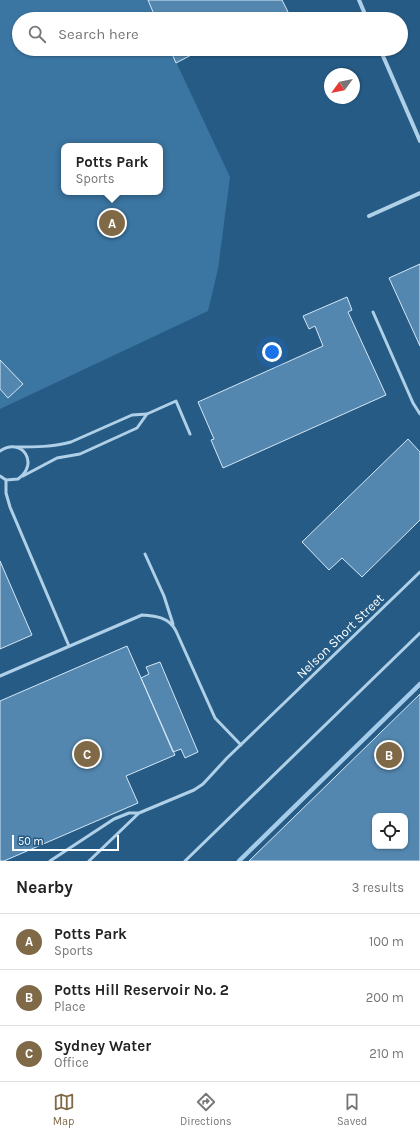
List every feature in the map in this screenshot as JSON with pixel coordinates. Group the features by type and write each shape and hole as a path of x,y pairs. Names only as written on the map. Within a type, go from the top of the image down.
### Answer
{"street":[{"path":"359,0 364,12"},
{"path":"383,56 420,141"},
{"path":"369,216 420,193"}],"lane":[{"path":"373,312 413,403 420,414"},
{"path":"16,447 47,447 62,445 132,415 147,414 176,401 190,434"},
{"path":"0,476 6,480 18,479 57,458 80,454 137,428 147,414"},
{"path":"0,450 10,446 22,449 27,455 28,461 27,471 23,476"},
{"path":"6,480 6,493 10,507 69,646"},
{"path":"145,554 164,596 174,626 215,718 241,745"},
{"name":"Nelson Short Street","path":"139,813 194,790 203,784 226,758 420,572"},
{"path":"0,676 142,615 160,617 174,626"},
{"path":"185,861 420,633"},
{"path":"50,861 114,819 129,813 139,813"},
{"path":"89,861 139,813"}],"shaded area":[{"path":"0,0 148,0 153,12 12,12 12,56 173,56 230,177 218,269 208,311 0,409"}],"building":[{"path":"148,0 282,0 288,12 153,12"},
{"path":"173,56 190,56 176,63"},
{"path":"420,264 420,346 389,278"},
{"path":"347,297 352,310 348,312 386,395 223,468 211,440 214,439 198,402 323,346 315,326 309,329 303,316"},
{"path":"0,360 23,384 8,398 0,389"},
{"path":"408,439 420,452 420,520 362,577 342,558 329,570 302,542"},
{"path":"0,561 32,635 0,649"},
{"path":"127,646 175,755 126,776 138,803 4,861 0,861 0,701"},
{"path":"160,662 198,752 185,758 181,749 173,752 141,678 149,674 146,667"},
{"path":"420,694 420,861 249,861"}],"waterway":[{"path":"239,861 420,684"}],"place":[{"name":"Potts Park","path":"112,223"},
{"name":"Sydney Water","path":"87,754"},
{"name":"Potts Hill Reservoir No. 2","path":"389,755"}]}
